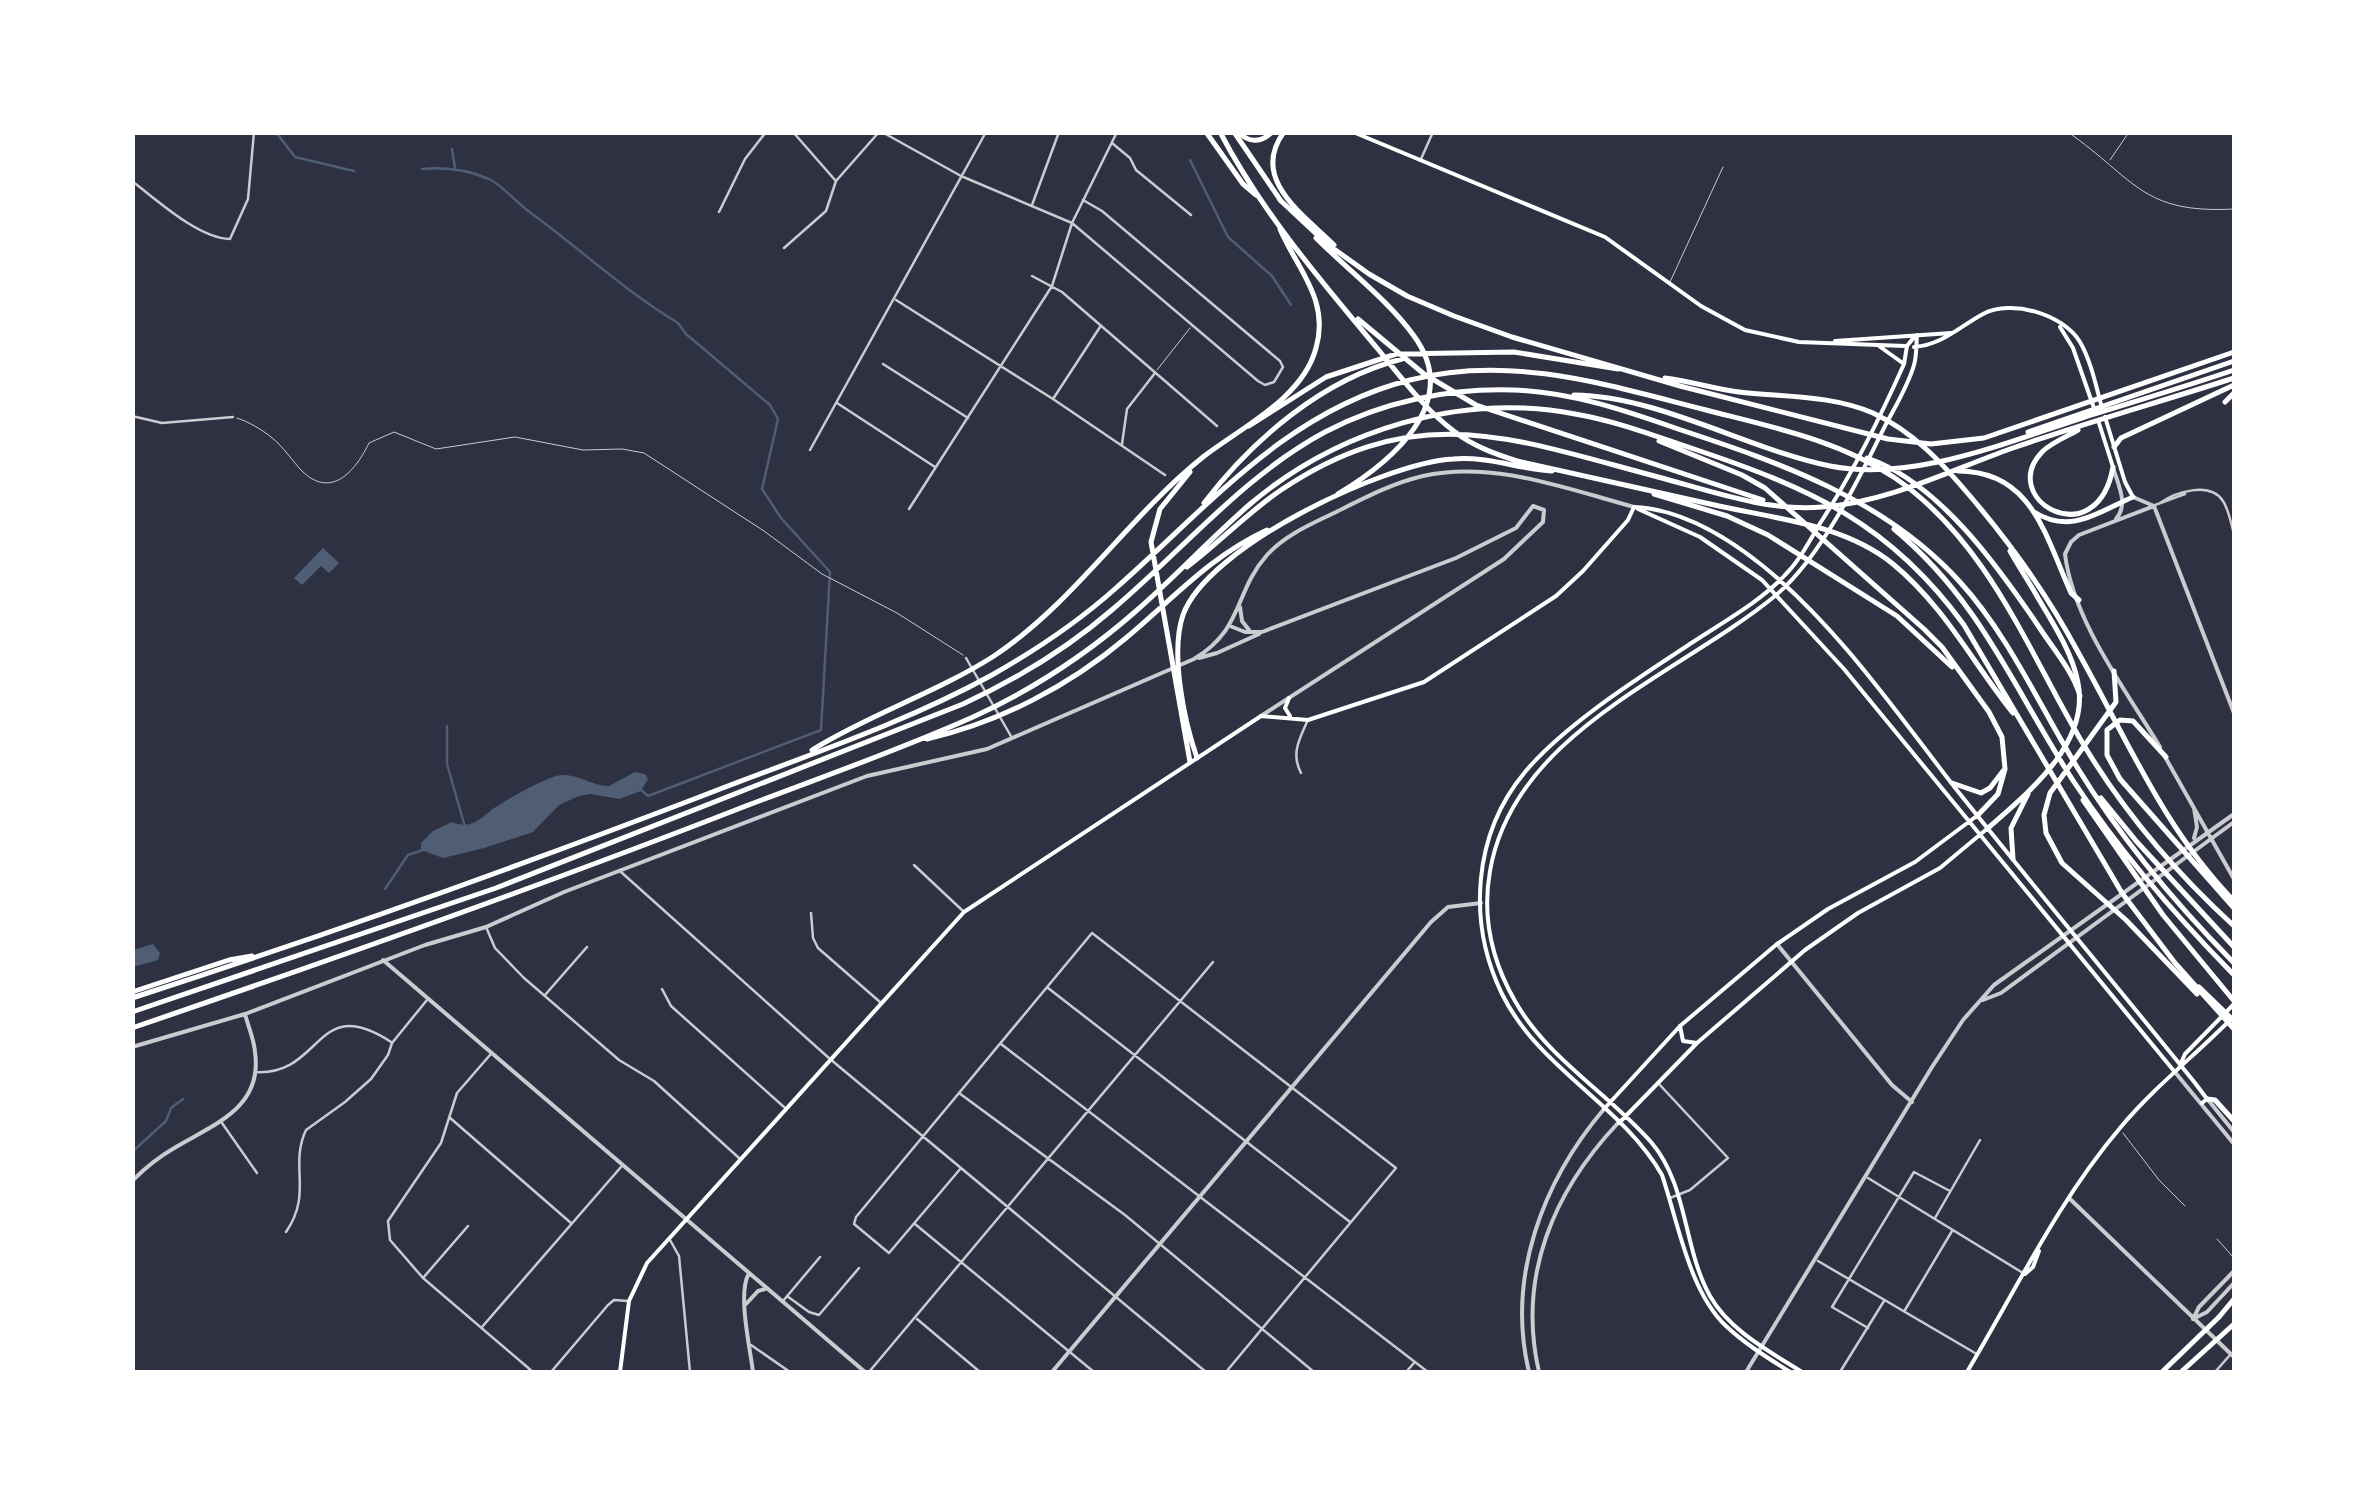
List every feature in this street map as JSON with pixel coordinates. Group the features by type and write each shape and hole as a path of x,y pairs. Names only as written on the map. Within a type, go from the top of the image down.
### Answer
{"highway":[{"path":"1206,132 1243,184 1262,200"},
{"path":"1220,132 1276,220 1343,306 1417,395 1455,432 1490,452 1812,526 1877,552 1913,583 1969,648 2024,727"},
{"path":"1237,132 1257,140 1272,132"},
{"path":"1237,132 1280,200 1410,331 1422,351 1430,381 1426,408 1398,450 1374,471 1319,506"},
{"path":"1284,132 1272,157 1275,180 1346,258"},
{"path":"1280,200 1346,258 1394,289 1436,309 1512,337 1888,439 1931,444 1984,438 2234,352"},
{"path":"801,757 844,730 893,710 981,664 1051,611 1198,462 1301,379 1318,342 1320,319 1314,291 1276,220"},
{"path":"1343,306 1412,366 1492,412 1775,504"},
{"path":"1236,432 1315,384 1358,364 1396,354 1540,354 1631,370"},
{"path":"1193,517 1224,478 1293,414 1364,372 1426,354"},
{"path":"132,1028 340,958 986,711 1086,652 1286,487 1332,462 1376,445 1437,433 1500,436 1711,492 1820,508 1890,494 2234,361"},
{"path":"132,995 503,871 906,716 972,686 1086,613 1289,433 1344,402 1389,385 1434,378 1496,369 1558,374 1845,450 1929,502 1978,546 2064,664 2080,696"},
{"path":"132,1012 496,888 979,697 1064,647 1114,609 1283,458 1338,426 1397,404 1469,391 1593,395 1663,412 1824,464 1873,470 1923,466 2234,370"},
{"path":"1652,377 1735,392 1823,399 1883,418 1916,439 1965,489 2002,535 2055,612 2124,740 2200,867"},
{"path":"2114,447 2121,438 2234,385"},
{"path":"2114,409 2234,385"},
{"path":"2224,402 2234,385"},
{"path":"1560,394 1621,410 1815,478 1925,548 1967,590 2002,638 2080,772 2142,859 2234,963"},
{"path":"1172,578 1284,478 1336,448 1392,426 1450,412 1507,408 1574,414 1643,432 1808,491 1865,525 1904,556 1946,600 1981,650 2136,912 2185,976 2234,1022 2222,1029"},
{"path":"2086,418 2041,453 2030,475 2034,494 2055,512 2086,512 2105,495 2113,467"},
{"path":"1643,432 1742,475 1771,493 1924,629 1999,729 2006,752 1998,794 1978,815"},
{"path":"910,743 960,731 1048,692 1104,655 1220,555 1392,472 1437,460 1478,459 1568,472"},
{"path":"1194,760 1164,623 1152,534 1160,508 1198,462"},
{"path":"1949,470 1985,472 2014,487 2032,510 2071,592 2079,600"},
{"path":"1636,487 1738,520 1793,551 1905,622 1965,679"},
{"path":"2032,510 2051,521 2068,523 2082,521 2133,497"},
{"path":"1929,502 1995,585 2092,758 2158,848 2234,926"},
{"path":"1872,512 1924,555 1966,603 1993,643 2090,814 2132,866 2234,974"},
{"path":"1180,695 1178,640 1188,604 1207,578 1240,551 1287,522"},
{"path":"2002,535 2068,656 2080,696 2076,728 2032,787 2012,824 2013,858"},
{"path":"2114,671 2116,702 2052,788 2045,809 2046,833 2052,850 2067,868 2126,920 2184,983 2213,1003"},
{"path":"2166,758 2133,721 2120,720 2108,730 2106,748 2116,773 2170,838 2234,904"},
{"path":"1952,783 1980,792 1992,786 2005,769"},
{"path":"2080,772 2148,854 2234,947"},
{"path":"1988,828 2032,787"},
{"path":"2132,866 2152,901 2234,1003"},
{"path":"2204,1101 2215,1100 2234,1122"},
{"path":"2159,1372 2234,1302"},
{"path":"2184,1372 2232,1326"}],"main road":[{"path":"1352,132 1604,237 1719,317 1745,330 1789,340 1916,347 1938,342 1981,315 2002,308 2024,309 2058,324 2074,334 2084,351 2133,497"},
{"path":"2058,324 2074,348 2113,467"},
{"path":"1826,342 1954,333"},
{"path":"1802,1372 1724,1324 1702,1293 1654,1161 1604,1108 1550,1061 1512,1012 1490,964 1479,903 1482,867 1495,824 1511,791 1529,767 1616,696 1779,581 1846,483 1904,364 1907,346 1917,335"},
{"path":"1790,1372 1733,1324 1711,1298 1678,1194 1661,1155 1611,1101 1539,1035 1520,1010 1494,955 1486,903 1498,833 1537,771 1622,701 1776,595 1804,564 1856,483 1914,366 1917,335"},
{"path":"1878,346 1904,364"},
{"path":"1634,507 1661,510 1704,528 1755,560 1785,587 1868,676 2180,1065 2204,1101"},
{"path":"1634,507 1700,537 1742,563 1770,588 1844,668 2174,1072"},
{"path":"620,1372 629,1302 641,1272 964,912 1261,716 1308,720 1424,682 1530,615 1583,571 1628,520 1634,507"},
{"path":"1844,668 1855,667 1868,676"},
{"path":"1289,698 1285,710 1294,719"},
{"path":"1604,1108 1680,1026 1777,944 1828,909 1915,862 1978,815"},
{"path":"1618,1123 1697,1043 1792,960 1840,924 1940,868 1988,828"},
{"path":"1967,1372 2070,1199 2119,1129 2234,1003"},
{"path":"1680,1026 1683,1040 1697,1043"},
{"path":"2180,1065 2192,1059 2222,1029"}],"street":[{"path":"132,182 190,223 230,240 248,199 254,132"},
{"path":"718,212 746,159 766,132"},
{"path":"793,132 836,181"},
{"path":"784,248 826,211 836,181 880,132 961,176 1072,222 1258,381 1265,385 1278,377 1283,367 1280,361 1117,223 1084,200"},
{"path":"810,450 986,132"},
{"path":"1032,205 1059,132"},
{"path":"909,509 1052,286 1072,222 1117,132"},
{"path":"1421,160 1433,132"},
{"path":"1112,143 1130,158 1136,170 1190,215"},
{"path":"1032,276 1052,286 1217,426"},
{"path":"894,299 1165,474"},
{"path":"1054,399 1100,326"},
{"path":"883,364 969,419"},
{"path":"1122,445 1127,409 1155,373"},
{"path":"836,402 937,468"},
{"path":"132,416 162,423 234,417"},
{"path":"2109,524 2121,514 2123,501 2113,467"},
{"path":"1194,659 1214,646 1230,626 1258,566 1284,540 1380,491 1426,475 1488,472 1634,507"},
{"path":"2234,534 2222,500 2205,490 2188,492 2079,536 2066,551 2079,600 2098,644 2234,879"},
{"path":"2133,497 2157,504"},
{"path":"2157,504 2158,516 2234,713"},
{"path":"132,1048 245,1014 383,960 486,926 867,776 964,757 1194,659 1218,653 1262,632 1456,558 1516,528 1533,506 1544,510 1543,522 1504,558 1261,716"},
{"path":"2144,510 2158,516"},
{"path":"1240,607 1242,621 1250,632"},
{"path":"1230,626 1262,632"},
{"path":"966,658 1012,738"},
{"path":"1301,773 1295,750 1308,720"},
{"path":"2192,842 2197,827 2194,804"},
{"path":"1746,1372 1963,1020 1994,985 2234,814"},
{"path":"1983,1000 2001,993 2234,822"},
{"path":"914,866 964,912"},
{"path":"620,871 830,1059 1206,1372"},
{"path":"1052,1372 1438,915 1454,906 1486,903"},
{"path":"811,913 818,948 881,1003"},
{"path":"486,926 504,959 618,1060 654,1080 740,1159"},
{"path":"961,1168 889,1253 854,1224 922,1136 1092,933 1396,1168 1226,1372"},
{"path":"1777,944 1892,1086 1912,1102"},
{"path":"545,996 587,947"},
{"path":"383,960 748,1275 867,1372 1009,1209 1213,962"},
{"path":"1046,988 1351,1224"},
{"path":"662,989 671,1006 786,1108"},
{"path":"286,1232 302,1195 298,1157 306,1130 371,1078 392,1043 428,999"},
{"path":"132,1181 175,1147 222,1123 242,1103 255,1072 256,1053 245,1014"},
{"path":"255,1072 273,1073 288,1066 329,1032 348,1024 369,1028 392,1043"},
{"path":"1000,1043 1428,1372"},
{"path":"491,1054 457,1093 441,1143 388,1221 390,1240 423,1278 532,1372"},
{"path":"2174,1072 2234,1132"},
{"path":"1658,1083 1728,1158 1703,1180 1670,1198"},
{"path":"959,1093 1160,1244 1314,1372"},
{"path":"2204,1101 2234,1144"},
{"path":"1530,1372 1523,1308 1532,1242 1561,1168 1604,1108"},
{"path":"449,1117 572,1224"},
{"path":"222,1123 257,1173"},
{"path":"1538,1372 1532,1294 1542,1244 1575,1176 1618,1123"},
{"path":"1934,1219 1980,1140"},
{"path":"482,1327 622,1166"},
{"path":"1868,1328 1832,1307 1916,1172 1950,1191"},
{"path":"1866,1177 2025,1274"},
{"path":"2070,1199 2233,1354 2215,1372"},
{"path":"915,1224 1094,1372"},
{"path":"423,1278 468,1226"},
{"path":"1904,1311 1952,1230"},
{"path":"669,1238 679,1256 690,1372"},
{"path":"782,1302 820,1257"},
{"path":"1816,1260 1978,1354"},
{"path":"787,1296 819,1315 858,1268"},
{"path":"2193,1320 2234,1271"},
{"path":"748,1275 746,1304 753,1372"},
{"path":"2193,1320 2234,1283"},
{"path":"746,1304 758,1291 766,1289"},
{"path":"2215,1290 2221,1296"},
{"path":"551,1372 614,1300 629,1302"},
{"path":"1840,1372 1885,1300"},
{"path":"916,1319 980,1372"},
{"path":"750,1344 790,1372"},
{"path":"1406,1372 1415,1362"}],"lane":[{"path":"2068,132 2136,188 2160,202 2190,210 2234,209"},
{"path":"2108,162 2129,132"},
{"path":"1670,282 1723,167"},
{"path":"1155,373 1192,325"},
{"path":"234,417 271,436 305,474 322,481 352,473 369,443 394,432 436,449 515,437 583,450 644,453 764,531 824,576 897,613 966,658"},
{"path":"2119,1129 2185,1206"},
{"path":"2217,1239 2234,1258"}],"water":[{"path":"323,548 339,563 329,573 321,566 302,585 294,578"},
{"path":"635,772 648,779 641,791 619,799 579,796 559,805 533,832 443,858 421,850 421,843 433,831 452,822 467,825 478,821 519,793 556,776 570,775 609,786"},
{"path":"153,944 160,953 158,960 133,967 133,950"}],"waterway":[{"path":"273,132 295,157 354,171"},
{"path":"452,149 455,168"},
{"path":"1190,160 1228,237 1272,276 1291,305"},
{"path":"422,169 464,171 495,182 621,284 678,323 770,405 778,419 762,489 781,518 830,572 821,730 648,796 640,789"},
{"path":"447,726 447,764 465,827"},
{"path":"385,889 408,855 423,850"},
{"path":"132,1152 166,1121 171,1108 183,1099"}]}
